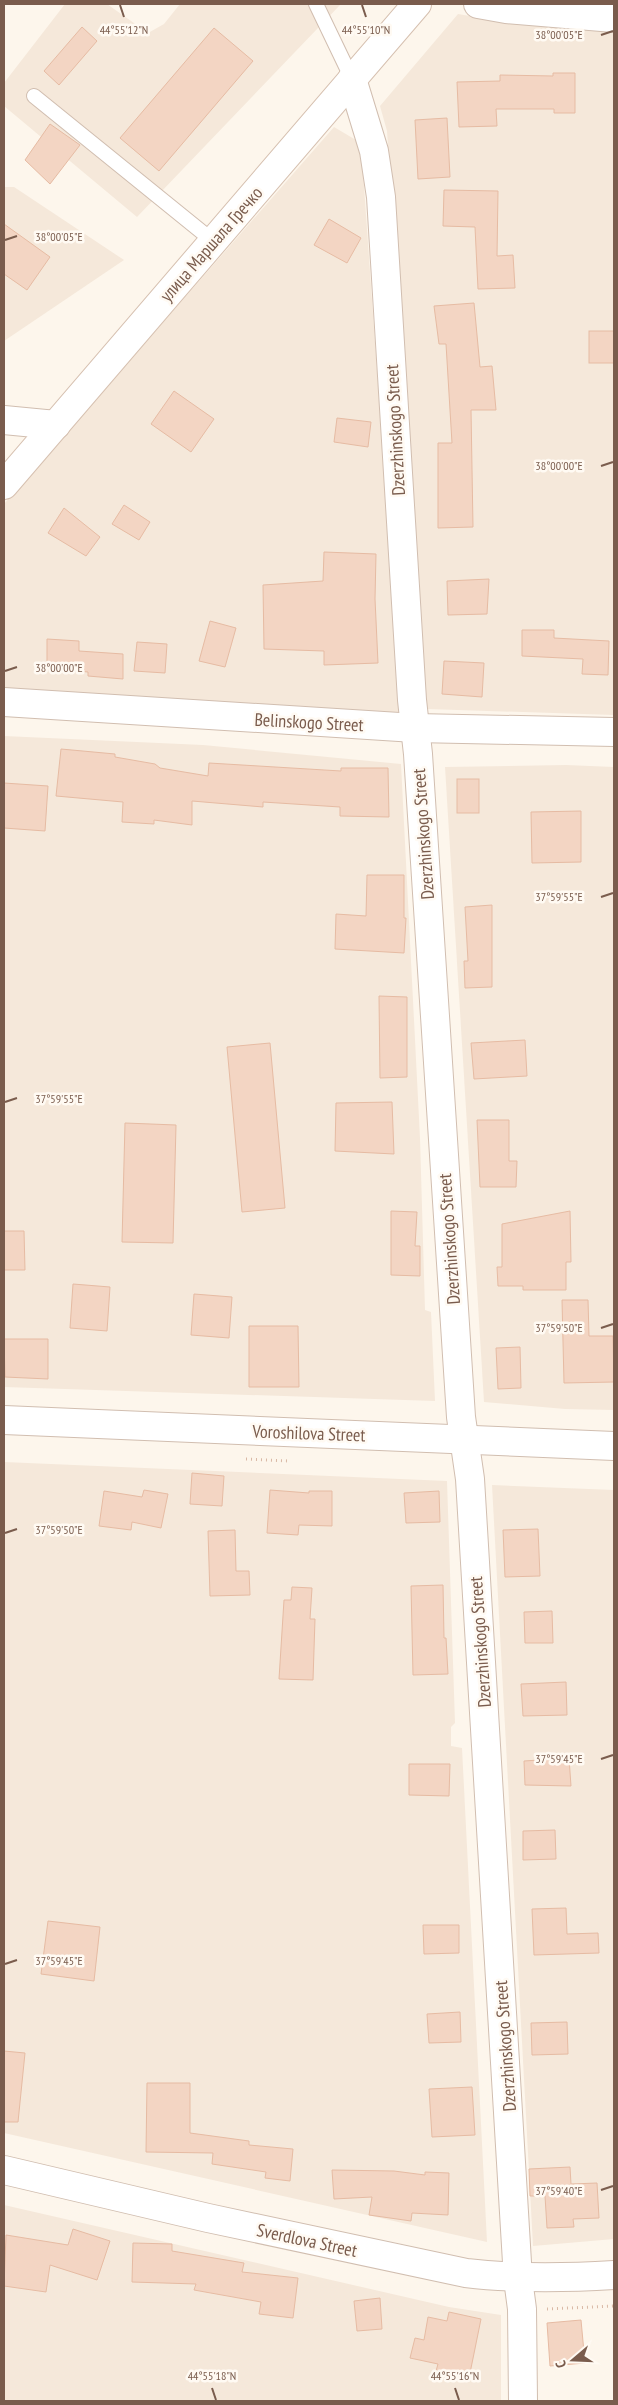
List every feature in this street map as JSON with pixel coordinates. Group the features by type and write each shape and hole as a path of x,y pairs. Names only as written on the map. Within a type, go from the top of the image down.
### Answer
{"street":[{"name":"улица Маршала Гречко","path":"4,485 417,4"},
{"path":"478,4 506,9 614,18"},
{"name":"Dzerzhinskogo Street","path":"352,79 374,152 381,197 460,1398 470,1479 518,2278 522,2308 523,2401"},
{"path":"4,420 56,425"},
{"name":"Belinskogo Street","path":"4,702 415,728 614,732"},
{"name":"Voroshilova Street","path":"4,1420 614,1446"},
{"name":"Sverdlova Street","path":"4,2170 412,2263 466,2273 548,2279 614,2275"}],"lane":[{"path":"316,4 352,79"},
{"path":"34,96 213,242"}],"shaded area":[{"path":"65,4 107,4 148,33 164,24 180,4 341,4 137,217 4,106 4,83"},
{"path":"458,14 512,23 614,27 614,715 427,709 387,131 380,106"},
{"path":"334,127 361,143 401,715 4,688 4,504"},
{"path":"4,187 14,187 124,260 4,341"},
{"path":"4,736 203,745 401,764 420,1138 425,1310 431,1312 435,1401 4,1387"},
{"path":"566,765 614,767 614,1410 565,1409 484,1402 445,767"},
{"path":"4,1462 447,1481 455,1723 451,1727 451,1746 462,1748 487,2242 4,2133"},
{"path":"492,1485 614,1490 614,2239 533,2246"},
{"path":"4,2205 449,2307 501,2315 501,2401 4,2401"}],"building":[{"path":"82,27 97,41 59,85 44,71"},
{"path":"214,28 253,61 159,171 120,138"},
{"path":"553,73 575,73 575,113 554,113 554,109 496,109 497,126 459,127 457,82 500,81 500,75 553,76"},
{"path":"447,118 450,177 418,179 415,120"},
{"path":"50,124 80,145 50,184 25,160"},
{"path":"444,190 498,191 497,256 513,255 515,288 478,289 475,227 443,226"},
{"path":"329,219 361,238 347,263 314,245"},
{"path":"4,224 50,257 27,290 4,274"},
{"path":"474,303 480,367 492,366 496,410 471,410 473,527 438,528 438,443 452,443 446,344 439,344 434,306"},
{"path":"589,331 614,331 614,363 589,363"},
{"path":"174,391 214,419 191,452 151,424"},
{"path":"337,418 371,422 368,447 334,442"},
{"path":"124,505 150,522 139,540 112,524"},
{"path":"64,508 100,537 86,556 48,533"},
{"path":"324,552 376,554 375,599 378,663 324,665 324,651 264,649 263,585 323,581"},
{"path":"489,579 487,614 448,615 447,581"},
{"path":"210,621 236,628 225,667 199,661"},
{"path":"522,630 554,630 554,638 609,641 608,675 582,674 583,659 522,656"},
{"path":"47,639 79,641 79,651 123,654 123,679 88,676 88,672 47,668"},
{"path":"137,642 167,644 165,673 134,671"},
{"path":"444,661 484,663 482,697 442,694"},
{"path":"61,749 115,754 115,757 155,764 160,768 208,776 209,763 341,771 341,768 388,768 389,817 340,816 340,807 263,802 263,807 192,801 192,825 154,820 154,824 122,822 123,802 56,796"},
{"path":"457,779 479,779 479,813 457,813"},
{"path":"4,783 48,786 45,831 4,828"},
{"path":"581,811 581,862 532,863 531,812"},
{"path":"367,875 404,875 404,918 406,918 404,953 335,949 336,914 366,916"},
{"path":"492,905 492,987 465,988 464,961 468,961 465,907"},
{"path":"379,996 407,997 407,1077 380,1078"},
{"path":"525,1040 527,1076 474,1079 471,1043"},
{"path":"270,1043 285,1208 242,1212 227,1047"},
{"path":"392,1102 394,1154 335,1151 336,1103"},
{"path":"477,1120 509,1120 509,1161 517,1161 516,1187 480,1187"},
{"path":"125,1123 176,1125 173,1243 122,1242"},
{"path":"391,1211 417,1212 415,1246 420,1246 420,1276 391,1275"},
{"path":"570,1211 571,1262 566,1262 566,1290 523,1290 523,1286 498,1286 497,1267 502,1267 502,1224"},
{"path":"4,1231 24,1231 25,1270 4,1270"},
{"path":"73,1284 110,1287 107,1331 70,1328"},
{"path":"194,1294 232,1297 229,1338 191,1335"},
{"path":"562,1300 588,1300 589,1336 613,1336 614,1382 564,1383"},
{"path":"249,1326 298,1326 299,1387 249,1387"},
{"path":"4,1339 48,1339 48,1379 5,1377"},
{"path":"520,1347 521,1388 498,1389 496,1348"},
{"path":"192,1473 224,1476 222,1506 190,1504"},
{"path":"144,1490 168,1494 161,1528 132,1522 131,1530 99,1526 104,1491 142,1497"},
{"path":"270,1490 309,1493 309,1491 332,1491 332,1526 299,1525 298,1535 267,1533"},
{"path":"439,1491 440,1522 406,1523 404,1493"},
{"path":"538,1529 540,1576 505,1577 503,1530"},
{"path":"235,1530 236,1571 249,1571 250,1595 210,1596 208,1531"},
{"path":"443,1585 444,1638 446,1638 448,1674 413,1675 411,1586"},
{"path":"292,1587 312,1588 310,1619 315,1619 313,1680 279,1679 284,1600 291,1600"},
{"path":"552,1611 553,1643 525,1643 524,1612"},
{"path":"566,1682 567,1715 523,1716 521,1684"},
{"path":"569,1758 571,1786 525,1785 524,1761"},
{"path":"409,1764 450,1764 449,1796 409,1795"},
{"path":"555,1830 556,1859 523,1860 523,1831"},
{"path":"566,1908 567,1934 598,1933 599,1953 534,1955 532,1909"},
{"path":"48,1921 100,1927 94,1981 41,1974"},
{"path":"423,1925 459,1925 459,1953 424,1954"},
{"path":"460,2012 461,2042 429,2043 427,2014"},
{"path":"567,2022 568,2054 532,2055 531,2023"},
{"path":"4,2051 25,2053 18,2122 4,2122"},
{"path":"147,2083 190,2083 190,2133 249,2141 249,2145 293,2149 290,2181 265,2178 266,2172 212,2164 213,2153 146,2152"},
{"path":"472,2087 475,2135 432,2137 429,2089"},
{"path":"570,2167 571,2184 597,2183 599,2218 573,2219 574,2227 547,2228 545,2196 530,2196 529,2169"},
{"path":"332,2170 394,2171 425,2175 425,2172 449,2173 448,2215 412,2213 411,2221 369,2215 372,2197 334,2199"},
{"path":"73,2229 110,2241 97,2280 50,2265 46,2292 4,2286 6,2235 68,2245"},
{"path":"133,2243 172,2244 172,2251 244,2263 242,2272 298,2278 293,2318 259,2314 261,2302 194,2290 196,2284 132,2282"},
{"path":"380,2298 382,2329 357,2331 354,2301"},
{"path":"449,2312 481,2319 469,2378 436,2371 438,2364 410,2358 415,2338 424,2340 428,2317 447,2321"},
{"path":"581,2320 585,2363 550,2366 547,2323"}]}
